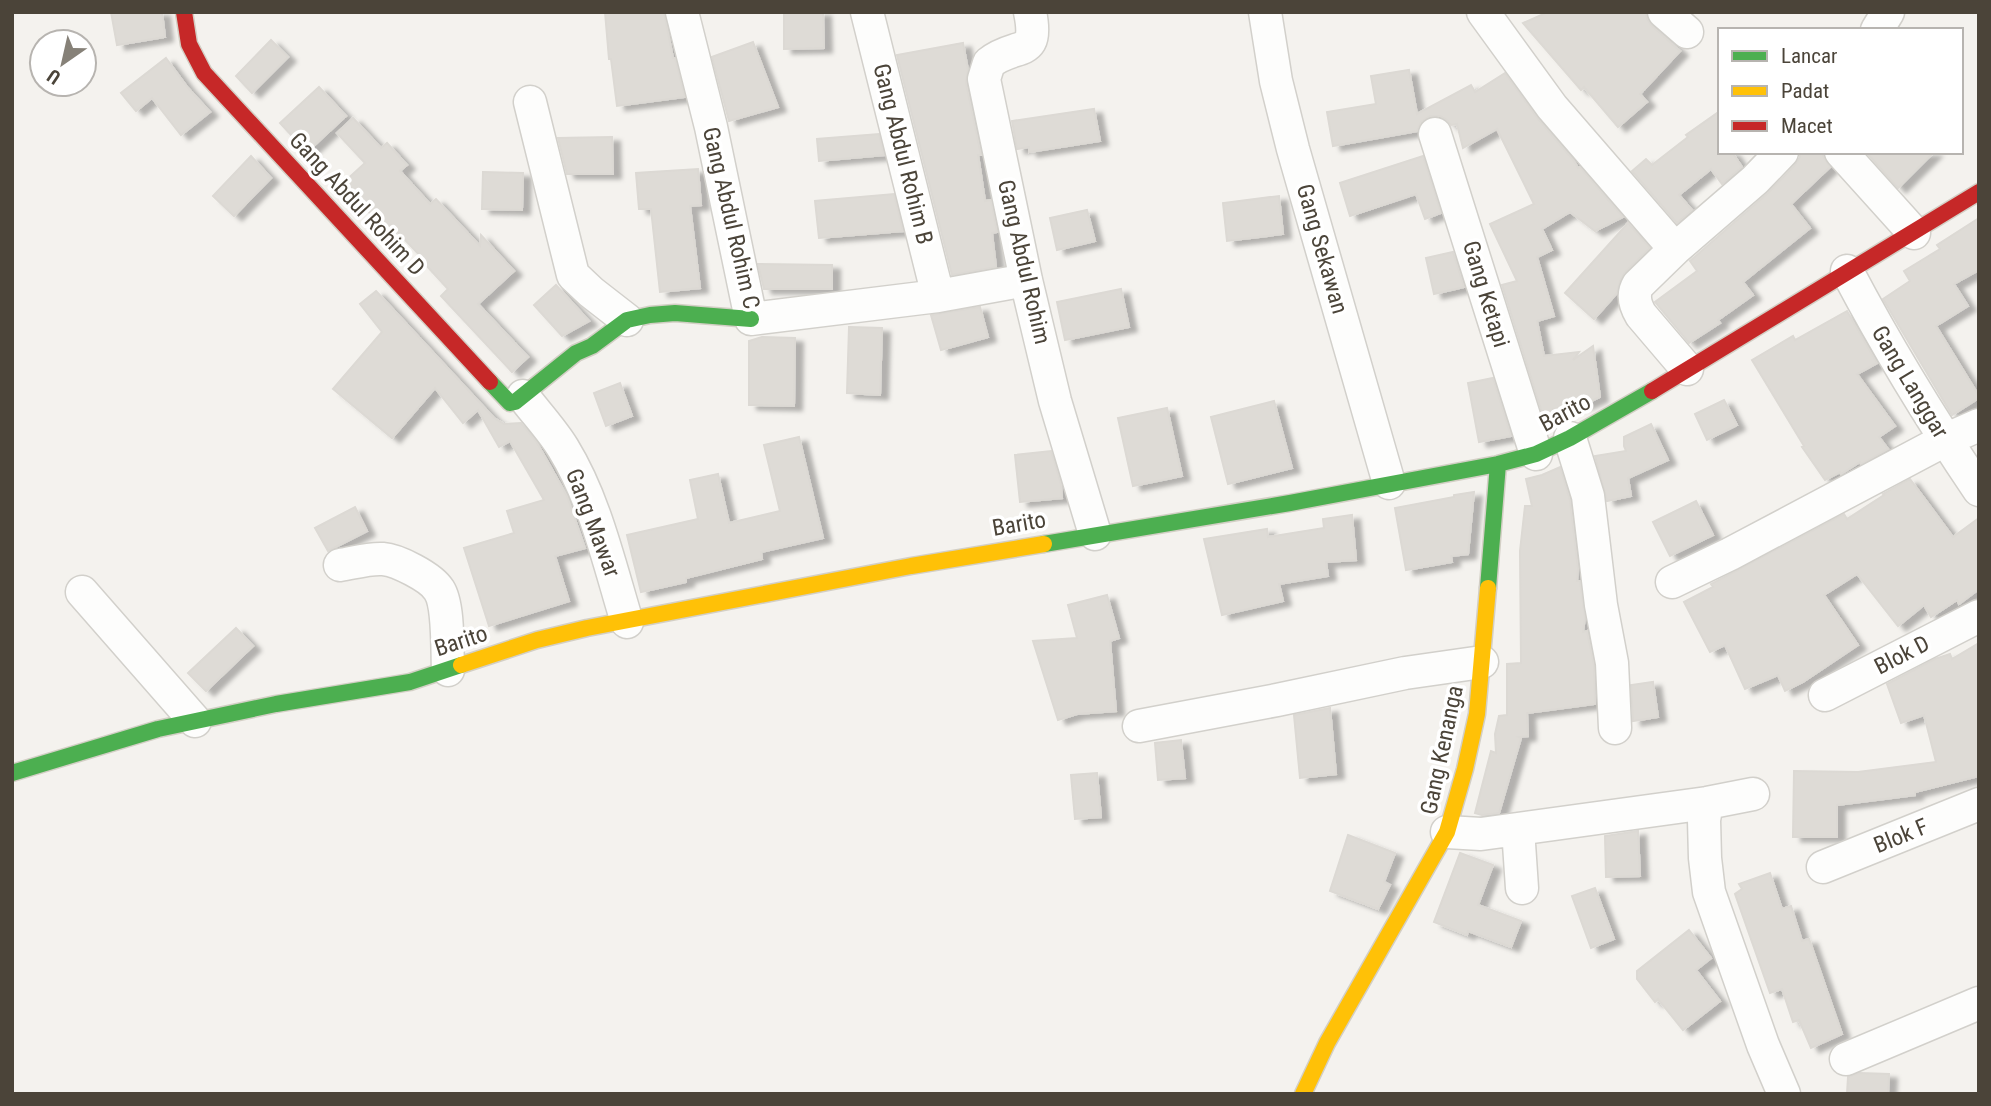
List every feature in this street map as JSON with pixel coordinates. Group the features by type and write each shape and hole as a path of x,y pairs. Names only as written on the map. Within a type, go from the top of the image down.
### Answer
{"street":[{"name":"Gang Abdul Rohim D","path":"184,12 187,40 192,55 204,73 504,398 510,403 523,397"},
{"name":"Gang Abdul Rohim C","path":"682,12 711,127 751,319 938,296 1026,280"},
{"name":"Gang Abdul Rohim B","path":"867,12 938,296"},
{"name":"Gang Abdul Rohim","path":"1030,12 1034,30 1031,40 1026,46 1000,55 989,63 984,79 1026,280 1055,401 1095,534"},
{"name":"Gang Sekawan","path":"1265,12 1276,81 1293,149 1389,484"},
{"path":"1483,12 1552,107 1675,249"},
{"path":"1878,28 1888,12"},
{"path":"530,102 573,275 627,320"},
{"name":"Gang Ketapi","path":"1435,134 1536,454"},
{"path":"1687,369 1635,305 1638,285 1755,180 1780,154"},
{"path":"1843,154 1914,233"},
{"name":"Barito","path":"12,773 158,729 276,704 410,682 537,640 587,628 911,566 1290,503 1498,464 1536,454 1570,438 1687,369 1979,191"},
{"name":"Gang Langgar","path":"1847,271 1882,338 1979,490"},
{"path":"523,397 576,354 627,320 675,313 751,319"},
{"name":"Gang Mawar","path":"523,397 562,447 581,483 627,621"},
{"path":"1672,582 1945,440 1979,425"},
{"path":"1570,438 1588,496 1601,606 1612,663 1615,728"},
{"name":"Gang Kenanga","path":"1303,1094 1328,1043 1447,832 1477,714 1498,464"},
{"path":"340,565 383,559 405,566 440,590 448,670"},
{"path":"82,592 195,721"},
{"name":"Blok D","path":"1825,695 1979,616"},
{"path":"1139,726 1405,673 1482,662"},
{"path":"1447,832 1481,834 1707,803 1753,794"},
{"path":"1707,803 1704,833 1709,892 1763,1045 1784,1094"},
{"name":"Blok F","path":"1823,867 1979,804"},
{"path":"1518,829 1522,888"},
{"path":"1846,1059 1979,1003"}],"building":[{"path":"111,12 162,12 165,37 117,45"},
{"path":"605,12 664,12 673,58 685,97 617,106"},
{"path":"784,12 823,12 824,48 784,49"},
{"path":"1548,12 1646,12 1651,25 1680,51 1640,94 1647,102 1618,127 1584,87 1581,90 1523,23"},
{"path":"271,40 288,57 252,93 236,76"},
{"path":"753,42 778,107 729,121 712,57"},
{"path":"963,43 968,70 966,83 981,155 978,155 985,201 991,200 997,232 992,233 996,267 952,275 897,55"},
{"path":"166,58 210,112 181,135 152,98 136,111 121,93"},
{"path":"1409,70 1417,114 1471,85 1475,92 1505,73 1578,168 1580,167 1623,217 1595,231 1570,212 1542,229 1552,250 1537,257 1554,316 1537,321 1544,356 1579,352 1573,360 1593,346 1600,397 1585,404 1553,409 1555,420 1545,422 1502,285 1517,281 1490,224 1534,204 1497,129 1463,148 1457,124 1451,125 1440,116 1430,116 1421,122 1417,131 1333,146 1327,112 1376,104 1371,76"},
{"path":"319,87 346,116 307,152 280,123"},
{"path":"1094,109 1100,141 1029,152 1029,147 1017,149 1012,121"},
{"path":"1718,112 1718,154 1733,154 1742,167 1722,184 1711,169 1679,195 1692,210 1677,223 1632,171 1646,159 1652,165 1688,137 1686,135"},
{"path":"353,118 381,148 387,143 407,165 400,171 430,204 436,199 480,246 481,235 514,271 478,304 528,357 512,372 441,296 448,289 425,264 427,263 391,225 385,230 343,183 365,163 337,133"},
{"path":"879,134 884,155 819,161 817,139"},
{"path":"612,137 613,174 567,174 558,138"},
{"path":"1800,154 1823,154 1830,167 1791,204 1810,228 1743,282 1753,295 1718,320 1720,323 1689,343 1655,302 1697,271 1690,261 1768,193"},
{"path":"1868,154 1932,154 1898,188"},
{"path":"251,156 271,178 234,216 213,196"},
{"path":"1423,156 1441,213 1425,219 1416,194 1350,216 1340,183"},
{"path":"698,169 701,205 690,206 700,288 660,292 651,209 639,209 636,173"},
{"path":"483,172 523,173 522,210 482,209"},
{"path":"894,194 903,231 819,238 815,201"},
{"path":"1279,196 1283,234 1227,241 1223,203"},
{"path":"1087,210 1095,241 1057,250 1050,218"},
{"path":"1979,218 1979,270 1954,284 1968,306 1936,326 1979,396 1952,415 1883,299 1910,281 1904,271 1940,249 1937,245"},
{"path":"1628,223 1650,248 1625,272 1617,293 1594,319 1565,293"},
{"path":"1453,252 1464,287 1434,294 1426,258"},
{"path":"758,264 832,265 832,289 764,289"},
{"path":"556,285 589,321 562,336 534,305"},
{"path":"1121,289 1129,327 1065,340 1057,302"},
{"path":"376,291 494,418 504,424 521,423 536,441 567,496 585,548 555,556 569,601 489,626 464,548 514,533 507,511 544,500 510,441 499,447 478,410 463,423 435,388 392,438 333,389 382,332 360,304"},
{"path":"980,307 988,337 941,350 931,315"},
{"path":"1847,311 1877,363 1857,374 1895,426 1879,437 1888,449 1825,480 1802,447 1804,446 1752,360 1793,336 1795,340"},
{"path":"849,327 882,328 880,395 847,393"},
{"path":"762,337 795,338 794,406 749,405 749,341"},
{"path":"1493,378 1511,436 1479,442 1468,383"},
{"path":"620,383 632,416 606,426 594,393"},
{"path":"1724,400 1737,425 1707,440 1695,414"},
{"path":"1274,401 1292,468 1228,484 1211,417"},
{"path":"1167,408 1182,476 1133,486 1118,418"},
{"path":"1651,424 1668,460 1628,478 1631,496 1607,501 1595,456 1626,451 1624,437"},
{"path":"799,437 823,538 761,552 762,559 686,578 686,582 641,592 627,535 698,519 690,480 718,474 729,523 780,511 764,445"},
{"path":"1051,451 1061,484 1062,498 1020,502 1015,455"},
{"path":"1560,467 1570,500 1577,581 1580,581 1585,617 1583,632 1587,631 1594,665 1595,704 1527,713 1528,736 1519,737 1521,738 1499,813 1482,815 1475,813 1491,751 1496,753 1495,734 1499,716 1507,715 1507,664 1521,663 1520,551 1525,506 1532,506 1526,479"},
{"path":"1910,479 1953,537 1979,518 1979,589 1959,604 1957,600 1931,617 1924,605 1898,626 1857,574 1824,595 1858,645 1785,691 1778,675 1745,689 1725,645 1710,652 1684,602 1713,587 1711,584 1844,514 1847,519"},
{"path":"1474,492 1468,554 1451,556 1452,562 1406,570 1395,508"},
{"path":"1696,501 1713,535 1670,556 1653,522"},
{"path":"355,507 367,531 328,551 315,528"},
{"path":"1352,515 1356,560 1326,562 1328,576 1279,584 1283,601 1222,615 1204,539 1267,529 1268,537 1324,528 1323,519"},
{"path":"1107,595 1119,638 1110,641 1116,711 1077,714 1058,720 1033,641 1077,638 1068,605"},
{"path":"236,628 253,646 206,691 188,673"},
{"path":"1979,643 1979,776 1915,792 1915,795 1837,805 1837,837 1793,837 1794,771 1858,772 1936,762 1924,715 1901,723 1887,684 1935,659 1950,654 1952,659"},
{"path":"1653,682 1658,717 1633,721 1631,685"},
{"path":"1330,708 1336,774 1300,778 1294,715"},
{"path":"1181,740 1185,778 1158,780 1155,743"},
{"path":"1097,773 1101,817 1075,819 1071,775"},
{"path":"1638,831 1640,876 1606,877 1605,836"},
{"path":"1348,835 1395,853 1384,882 1390,885 1378,909 1330,891"},
{"path":"1460,853 1493,865 1478,905 1521,921 1511,947 1468,931 1467,935 1434,922"},
{"path":"1770,873 1782,909 1791,906 1802,941 1809,939 1842,1034 1811,1048 1799,1020 1793,1022 1782,989 1770,993 1735,894 1742,889 1739,884"},
{"path":"1595,888 1614,939 1591,948 1572,896"},
{"path":"1689,930 1711,958 1696,970 1720,1001 1683,1030 1658,999 1655,1002 1637,979 1637,971"},
{"path":"1859,1073 1889,1074 1888,1094 1847,1094 1848,1077"}],"traffic: fast":[{"path":"490,382 510,403 515,402 576,353 592,346 627,320 675,313 751,319"},
{"path":"1044,544 1290,503 1498,464 1536,454 1570,438 1652,391"},
{"path":"1488,588 1498,464"},
{"path":"12,773 158,729 276,704 410,682 461,665"}],"traffic: slow":[{"path":"461,665 537,640 587,628 911,566 1044,544"},
{"path":"1303,1094 1327,1043 1447,832 1477,714 1488,588"}],"traffic: jam":[{"path":"184,12 189,44 204,73 490,382"},
{"path":"1652,391 1979,192"}]}
